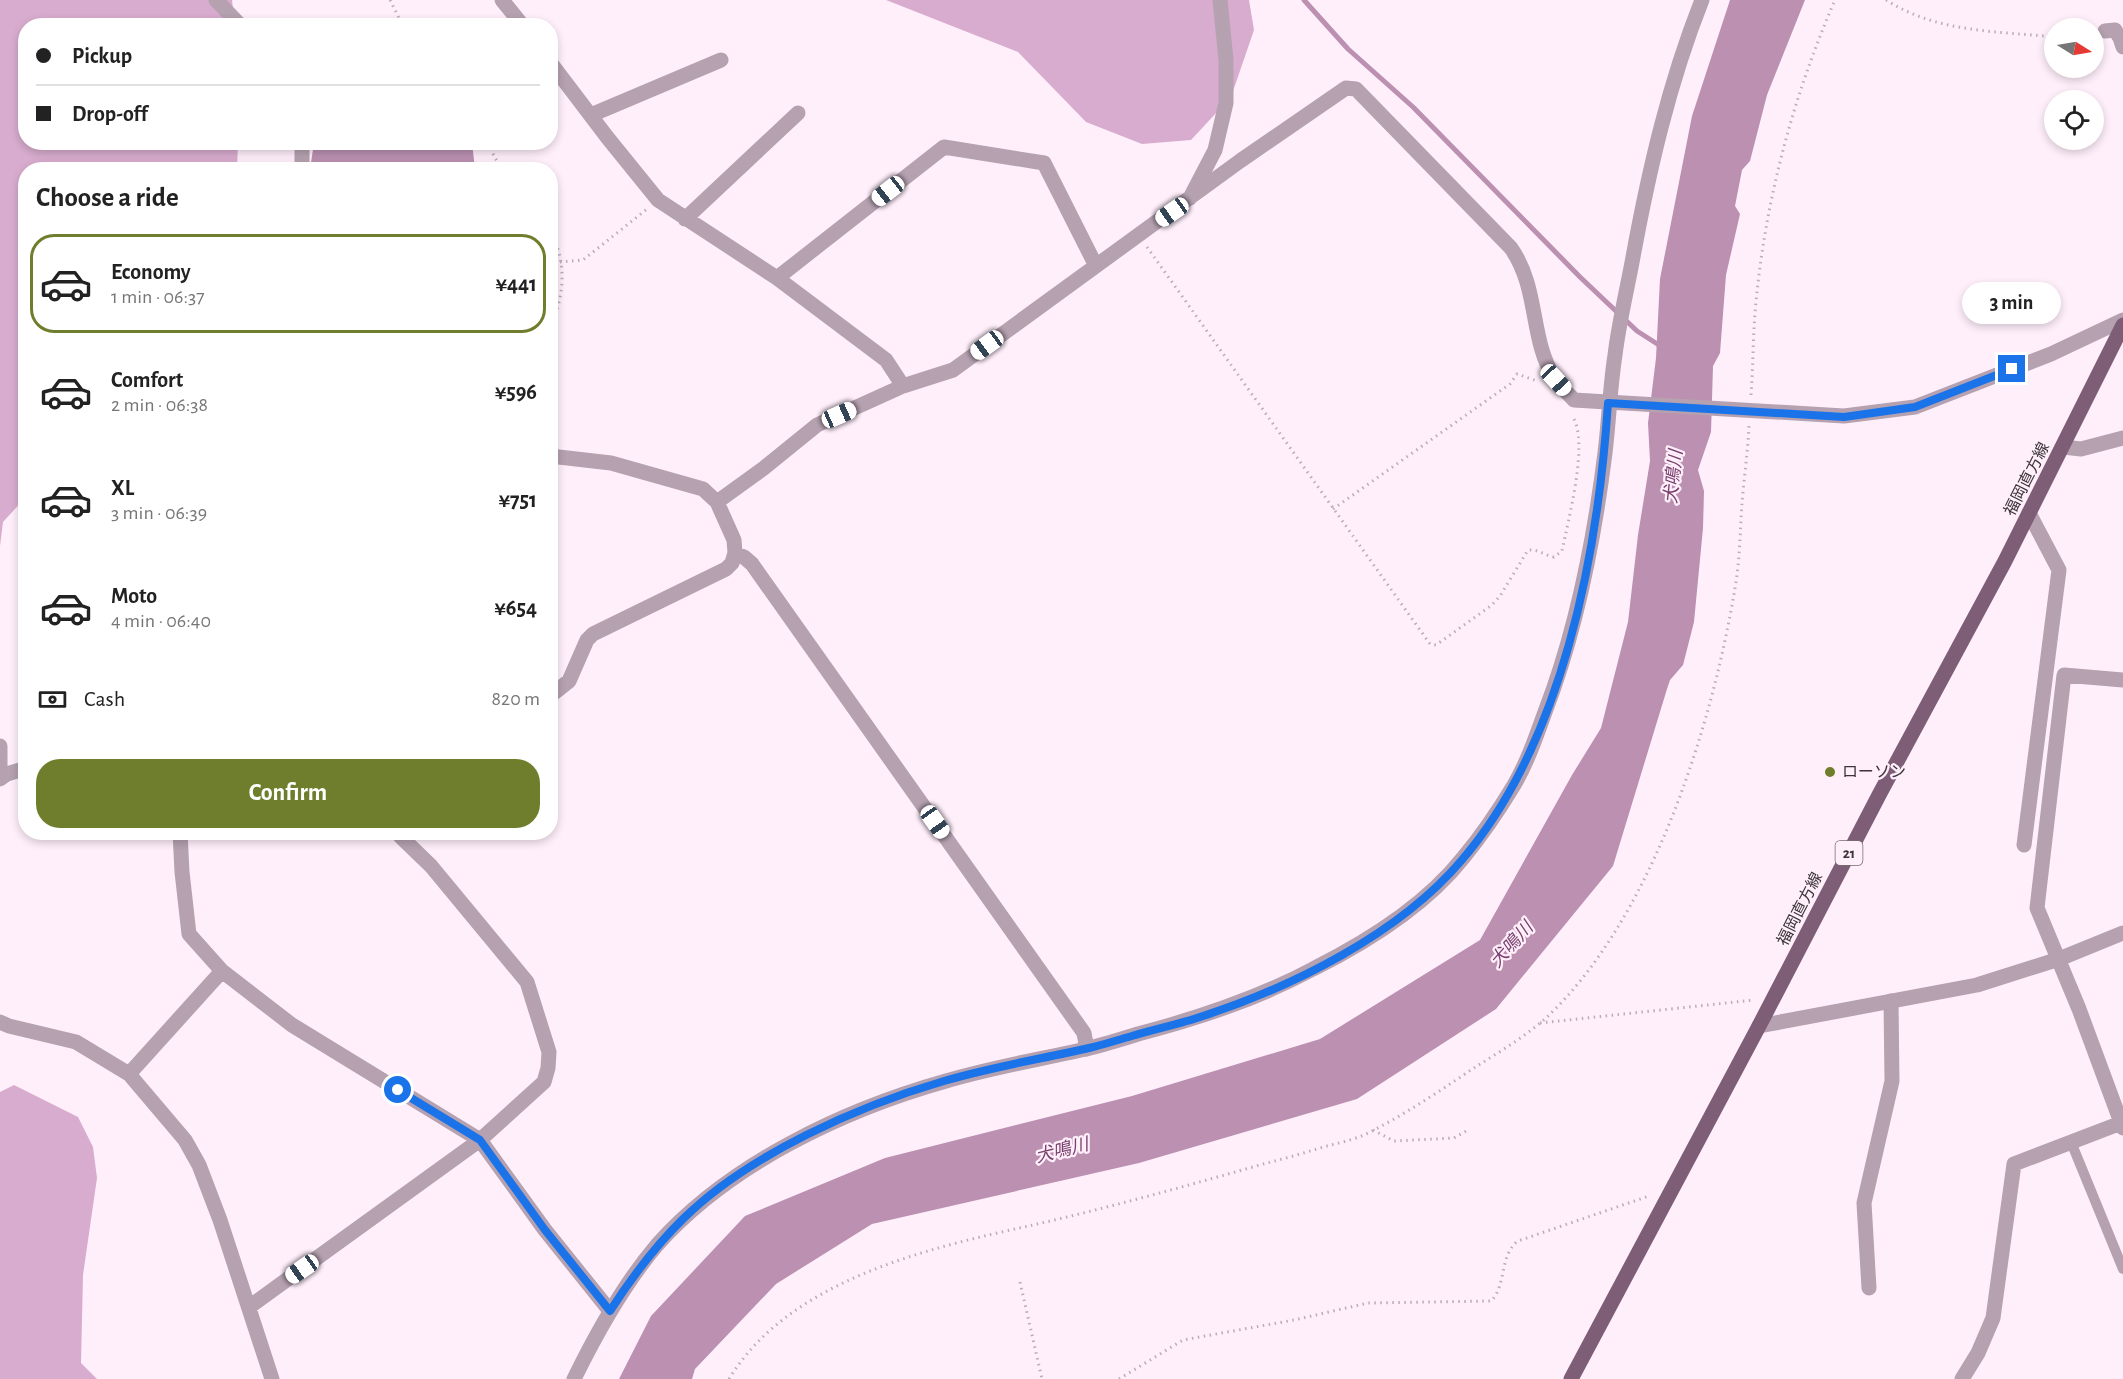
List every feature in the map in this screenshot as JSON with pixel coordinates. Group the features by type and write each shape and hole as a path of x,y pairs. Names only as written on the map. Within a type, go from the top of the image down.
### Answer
{"main road":[{"name":"福岡直方線","path":"1571,1379 1760,1026 1879,795 2029,513 2123,325"}],"street":[{"path":"216,0 233,18"},
{"path":"502,0 517,18"},
{"path":"1188,201 1215,150 1226,103 1226,60 1220,0"},
{"path":"574,1379 610,1311 639,1268 686,1216 734,1178 814,1131 875,1104 945,1081 1087,1049 1201,1017 1266,993 1367,939 1404,914 1461,862 1516,781 1557,682 1574,625 1589,557 1605,450 1608,403 1615,353 1648,177 1684,44 1702,0"},
{"path":"2105,31 2115,30 2123,47"},
{"path":"591,115 721,60"},
{"path":"558,72 658,200 777,278 886,360 903,386"},
{"path":"717,501 764,468 818,425 903,386 953,370 1346,88 1356,89 1511,248 1520,260 1527,277 1546,360 1556,380 1574,400 1844,417 1915,407 2051,354 2123,320"},
{"path":"685,219 798,113"},
{"path":"777,278 944,147 1044,163 1096,266"},
{"path":"2063,447 2081,449 2123,438"},
{"path":"558,457 611,463 703,489 717,501 734,540 735,553 732,563 726,569 593,634 587,640 569,681 558,690"},
{"path":"2025,845 2059,570 2029,513"},
{"path":"735,553 752,564 766,583 1084,1033 1087,1049"},
{"path":"1962,1379 1978,1353 1992,1318 2014,1164 2122,1125 2037,908 2064,675 2123,680"},
{"path":"0,746 0,771"},
{"path":"0,779 18,771"},
{"path":"180,840 189,934 222,971 292,1025 480,1140 545,1230 610,1311"},
{"path":"249,1307 480,1140 544,1082 549,1068 549,1052 527,982 431,866 404,840"},
{"path":"1760,1026 1977,985 2059,960 2123,933"},
{"path":"129,1074 222,971"},
{"path":"1869,1288 1864,1203 1892,1081 1891,1001"},
{"path":"0,1022 76,1042 129,1074 185,1140 199,1165 220,1220 272,1379"}],"lane":[{"path":"2071,1142 2123,1269"}],"path":[{"path":"390,0 399,18"},
{"path":"729,1379 738,1364 759,1340 790,1314 839,1285 882,1266 936,1248 1090,1212 1360,1137 1441,1090 1518,1040 1547,1017 1594,962 1628,909 1653,860 1680,796 1715,686 1736,586 1755,312 1768,215 1797,98 1834,0"},
{"path":"1886,0 1936,24 2044,36"},
{"path":"560,262 583,260 658,200"},
{"path":"1139,236 1430,644 1436,645 1492,605 1528,550 1536,549 1554,557 1562,551 1577,476 1578,431 1571,412"},
{"path":"558,256 562,293 558,305"},
{"path":"1333,509 1510,384 1517,374 1536,380 1541,386"},
{"path":"1539,1023 1753,1000 1771,1003"},
{"path":"1373,1130 1394,1141 1454,1138 1468,1130"},
{"path":"1119,1379 1183,1340 1294,1320 1368,1303 1491,1301 1498,1295 1510,1247 1518,1241 1651,1195 1669,1196"},
{"path":"1020,1282 1042,1379"}],"shaded area":[{"path":"0,0 232,0 234,18 18,18 18,150 238,150 237,162 18,162 18,506 3,522 0,546"},
{"path":"886,0 1249,0 1254,30 1231,97 1191,140 1142,144 1086,122 1018,52"},
{"path":"14,1085 78,1117 93,1147 97,1178 83,1275 81,1363 97,1379 0,1379 0,1092"}],"water":[{"name":"犬鳴川","path":"1730,0 1805,0 1767,95 1750,161 1742,170 1735,206 1740,214 1726,275 1720,353 1713,366 1711,432 1698,470 1704,491 1703,528 1694,622 1683,665 1670,680 1667,689 1613,866 1496,1009 1357,1099 1139,1163 872,1224 776,1284 695,1369 692,1379 619,1379 651,1316 745,1216 885,1158 1132,1096 1320,1039 1480,940 1572,775 1601,728 1628,622 1638,535 1650,461 1648,423 1656,358 1660,279 1692,116"},
{"path":"313,150 473,150 474,162 311,162"}],"waterway":[{"path":"1304,0 1348,49 1413,107 1580,277 1637,331 1662,347"}],"place":[{"name":"ローソン","path":"1830,772"}],"route":[{"path":"398,1090 480,1140 545,1230 610,1311 633,1276 686,1216 734,1178 814,1131 875,1104 945,1081 1108,1044 1201,1017 1266,993 1367,939 1404,914 1433,889 1461,862 1516,781 1557,682 1574,625 1589,557 1605,450 1608,403 1844,417 1915,407 2012,369"}]}
